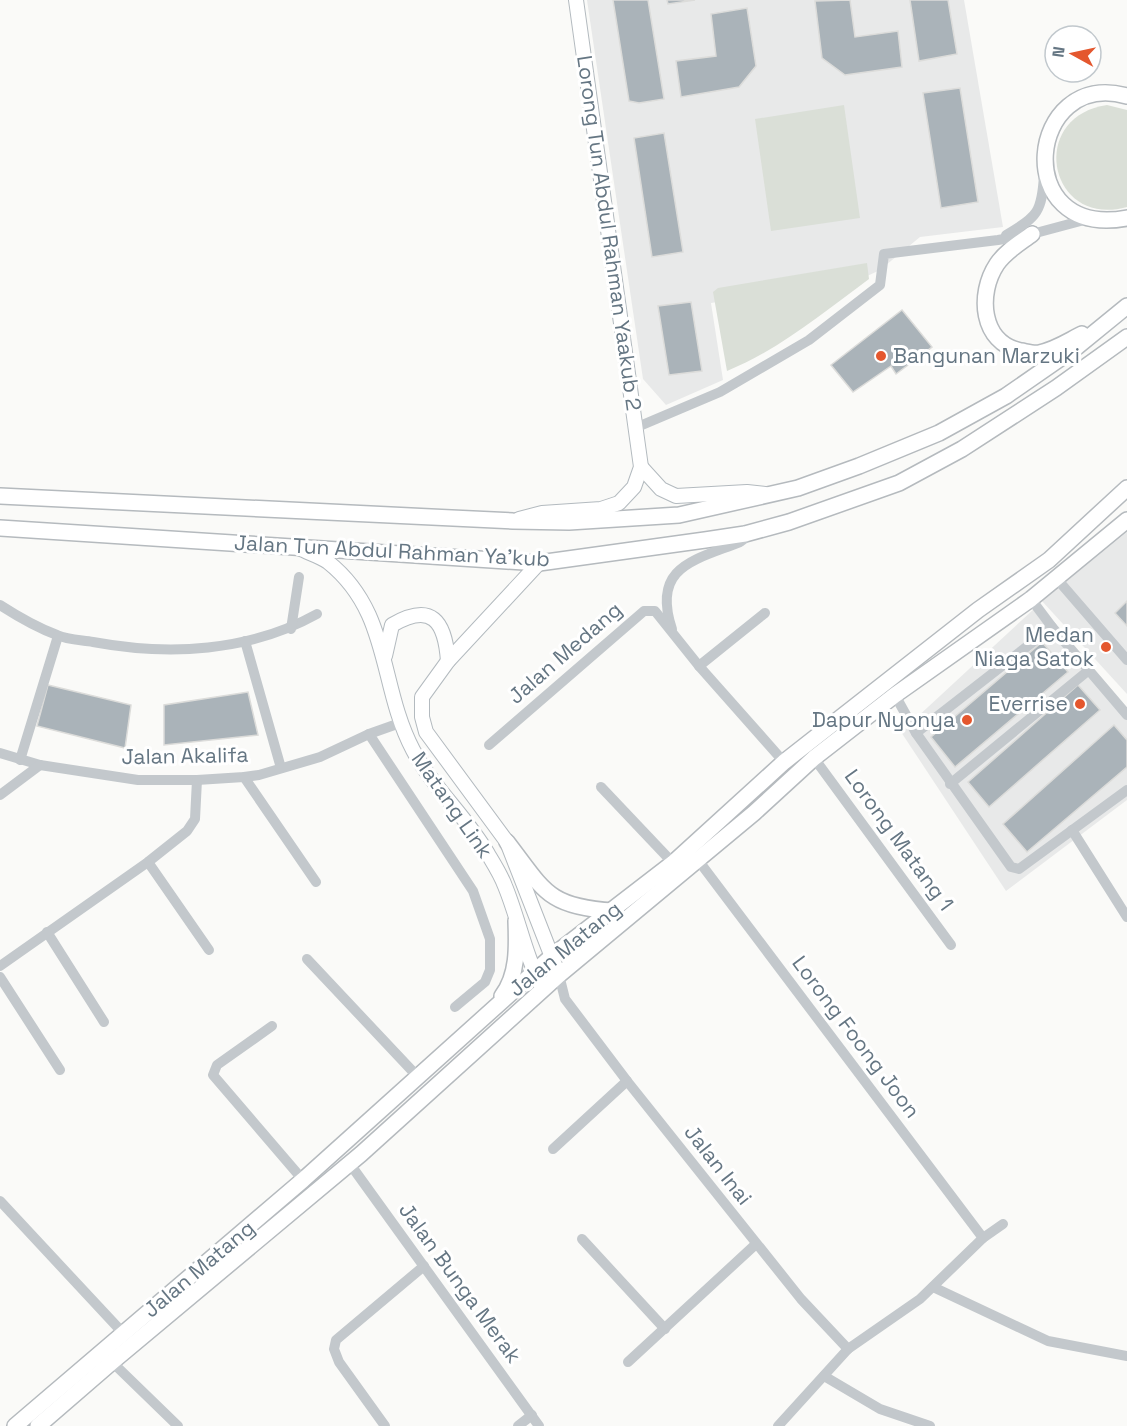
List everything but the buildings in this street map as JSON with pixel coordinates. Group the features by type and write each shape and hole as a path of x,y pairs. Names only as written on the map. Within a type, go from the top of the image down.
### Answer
{"main road":[{"path":"1127,96 1108,93 1095,94 1074,103 1065,110 1056,119 1046,141 1045,168 1047,181 1058,199 1075,213 1100,221 1127,218"},
{"path":"1032,234 1010,250 997,264 985,299 992,331 1005,346 1037,354 1057,347 1113,318"},
{"name":"Jalan Tun Abdul Rahman Ya'kub","path":"0,496 513,521 568,522 679,515 798,488 939,433 1006,396 1078,346 1127,306"},
{"name":"Jalan Tun Abdul Rahman Ya'kub","path":"0,528 539,563 746,534 789,522 899,483 962,449 1056,388 1127,337"},
{"name":"Jalan Matang","path":"15,1426 303,1180 551,957 673,863 784,762 978,610 1049,560 1127,488"},
{"name":"Jalan Matang","path":"38,1426 350,1164 559,975 754,813 814,758 896,694 1031,599 1127,520"},
{"path":"507,842 550,896 568,905 613,911"},
{"path":"493,1008 507,989 514,970 517,949 516,921"}],"street":[{"name":"Lorong Tun Abdul Rahman Yaakub 2","path":"576,0 641,467"},
{"path":"998,240 1027,223 1038,212 1043,199 1045,168"},
{"path":"636,428 720,392 808,340 880,285 884,254 998,240 1032,234 1088,219"},
{"path":"513,521 542,513 601,509 619,503 634,487 641,467 661,489 676,496 747,492 770,495"},
{"path":"675,638 668,615 667,598 669,586 675,574 690,561 740,542 746,534"},
{"name":"Matang Link","path":"294,546 326,561 350,584 371,616 400,723 429,777 486,851 505,885 534,972 543,989"},
{"name":"Matang Link","path":"539,563 448,661 422,697 422,717 426,732 507,842 559,975"},
{"path":"291,629 298,577"},
{"path":"1057,579 1127,660"},
{"path":"1031,599 1127,715"},
{"path":"0,605 58,636 108,645 178,650 212,648 291,629 317,614"},
{"name":"Jalan Medang","path":"489,745 644,611 655,611 675,638 784,762"},
{"path":"699,666 765,613"},
{"path":"384,658 392,625 408,616 420,615 432,618 439,624 447,647 448,661"},
{"path":"916,733 1052,627"},
{"path":"20,760 58,636"},
{"path":"244,641 281,768"},
{"path":"950,784 1089,670"},
{"path":"896,694 916,733 1011,867 1018,869 1127,790"},
{"name":"Jalan Akalifa","path":"0,753 40,765 138,780 244,777 260,775 321,756 400,723"},
{"path":"369,734 473,891 490,939 490,970 484,982 455,1007"},
{"name":"Lorong Matang 1","path":"814,758 951,945"},
{"path":"0,795 40,765"},
{"path":"244,777 316,882"},
{"path":"0,966 148,862 187,831 195,819 197,780"},
{"path":"601,787 673,863"},
{"path":"1072,831 1127,917"},
{"name":"Lorong Foong Joon","path":"698,860 983,1238"},
{"path":"148,862 208,950"},
{"path":"47,932 104,1022"},
{"path":"307,959 418,1077"},
{"path":"559,975 565,999"},
{"path":"0,977 60,1070"},
{"path":"543,989 565,999"},
{"name":"Jalan Inai","path":"565,999 756,1245 801,1299 848,1349"},
{"path":"272,1026 217,1065 213,1075 303,1180"},
{"path":"553,1149 627,1081"},
{"name":"Jalan Bunga Merak","path":"350,1164 539,1426"},
{"path":"0,1202 123,1333"},
{"path":"778,1426 848,1349 920,1299 983,1238 1003,1224"},
{"path":"582,1239 665,1329"},
{"path":"628,1362 756,1245"},
{"path":"385,1426 339,1362 334,1349 336,1340 424,1266"},
{"path":"933,1287 1048,1341 1127,1356"},
{"path":"112,1362 178,1426"},
{"path":"824,1376 880,1409 930,1426"},
{"path":"518,1426 532,1415"}],"shaded area":[{"path":"587,0 964,0 1003,227 920,237 880,270 863,278 711,303 723,380 666,405 643,379"},
{"path":"844,105 860,218 771,231 755,119"},
{"path":"1107,105 1127,110 1127,207 1100,209 1080,202 1065,188 1057,169 1057,148 1065,129 1081,114"},
{"path":"867,263 869,279 783,341 727,371 713,292 718,288"},
{"name":"Medan Niaga Satok","path":"1127,532 1127,694 1042,601"},
{"path":"1035,608 1127,718 1127,800 1006,891 901,732"}],"place":[{"name":"Bangunan Marzuki","path":"881,356"},
{"name":"Medan Niaga Satok","path":"1106,647"},
{"name":"Everrise","path":"1080,704"},
{"name":"Dapur Nyonya","path":"967,720"}]}
